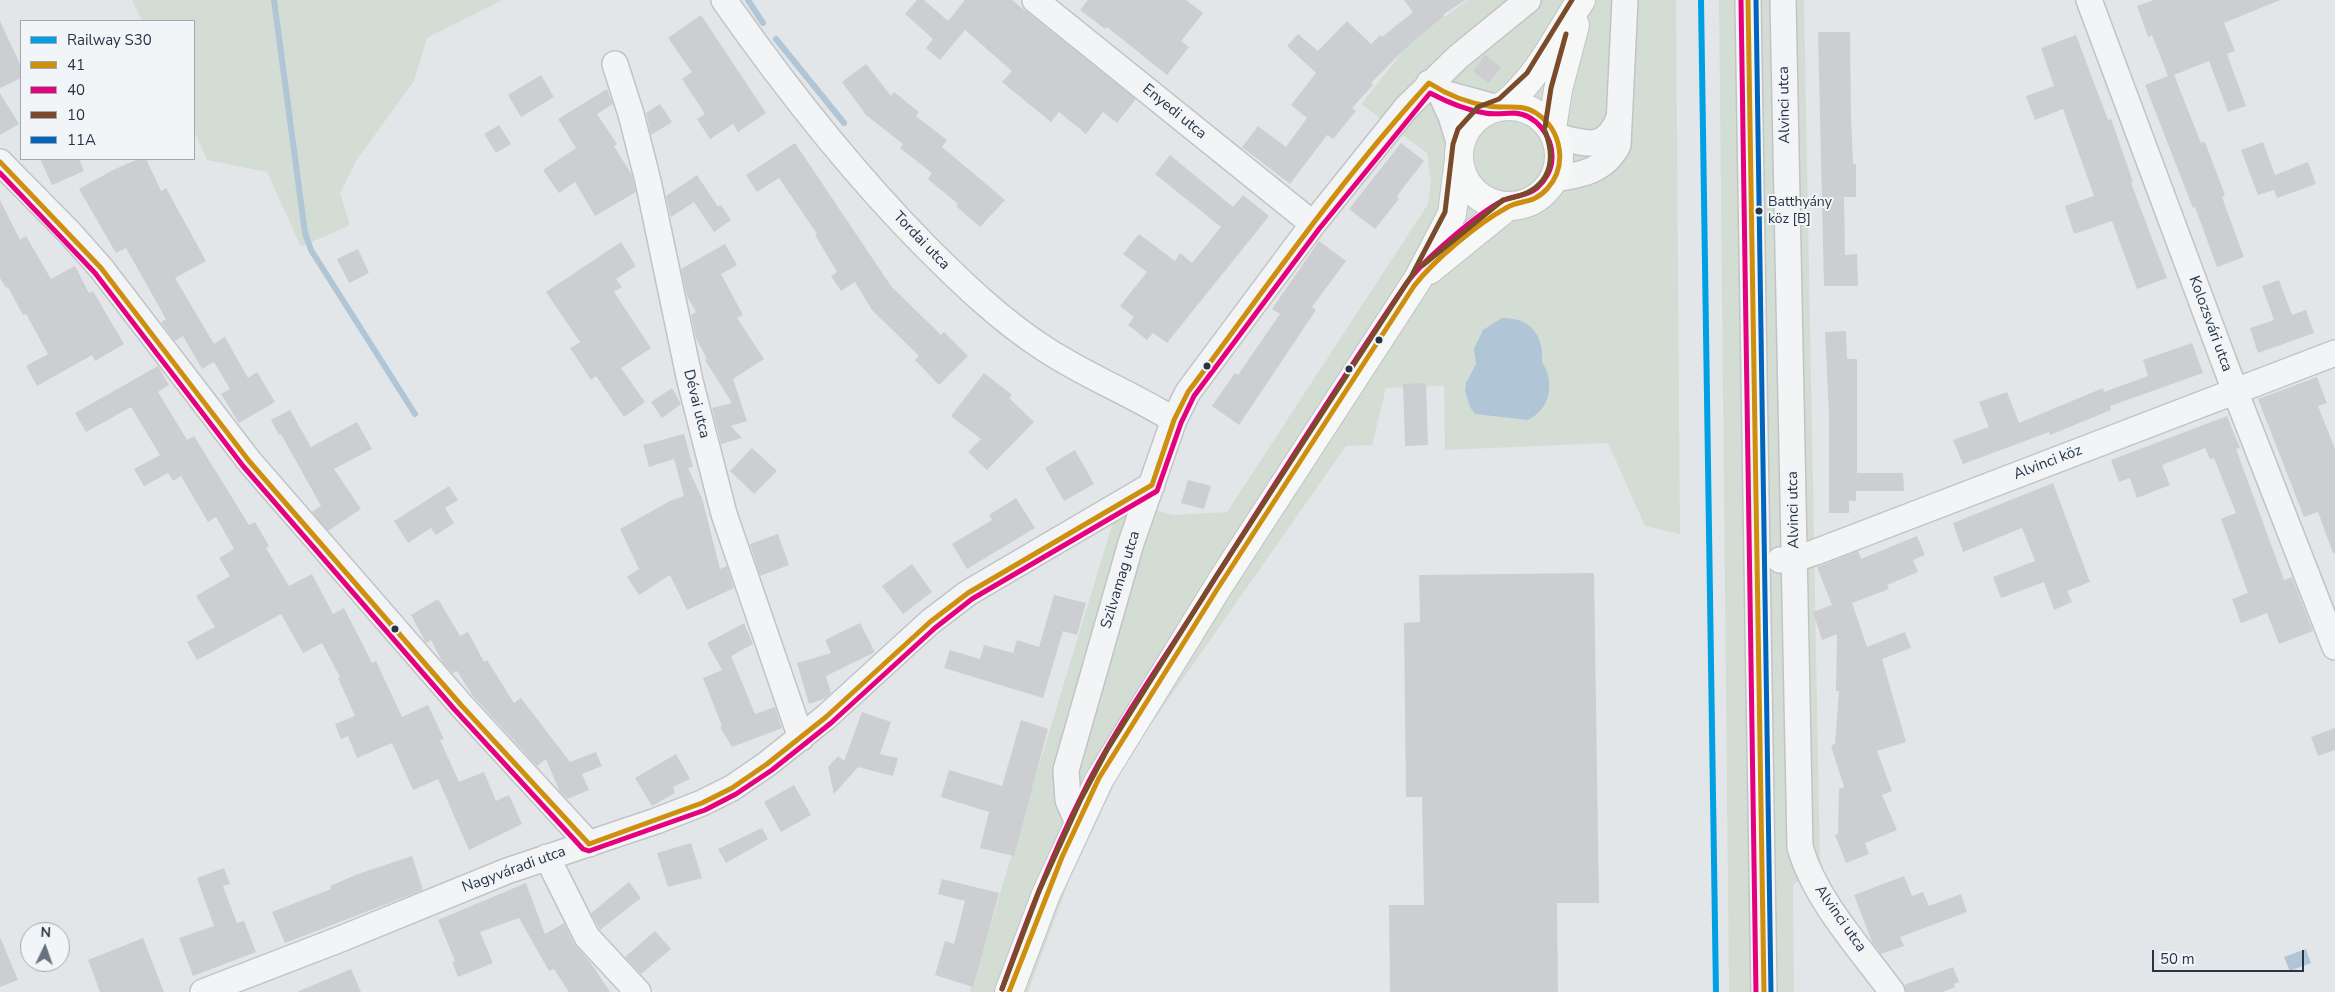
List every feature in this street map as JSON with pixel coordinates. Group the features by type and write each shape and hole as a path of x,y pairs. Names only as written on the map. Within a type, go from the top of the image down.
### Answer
{"main road":[{"path":"1009,992 1046,894 1083,812 1113,754 1216,590 1418,279 1452,214 1464,133 1482,113 1499,107 1520,92 1533,78 1581,0"},
{"path":"1460,152 1462,173 1475,192 1493,204 1508,206 1529,202 1541,195 1554,178 1560,158 1554,132 1558,90 1581,0"},
{"path":"1499,107 1517,106 1531,110 1542,118 1554,132"},
{"path":"1418,279 1508,206"}],"street":[{"name":"Tordai utca","path":"724,0 784,84 842,155 905,226 960,282 1012,326 1046,350 1175,433"},
{"name":"Enyedi utca","path":"1035,0 1313,224"},
{"name":"Szilvamag utca","path":"1083,812 1068,800 1065,780 1073,746 1131,543 1152,484 1175,433 1188,392 1313,224 1406,108 1435,87 1528,0"},
{"path":"1554,178 1578,175 1595,170 1612,158 1618,145 1625,0"},
{"path":"1748,0 1764,992"},
{"name":"Alvinci utca","path":"1783,0 1800,847 1805,864 1817,888 1892,992"},
{"name":"Kolozsvári utca","path":"2089,0 2235,391 2335,647"},
{"name":"Dévai utca","path":"615,64 631,114 645,171 690,381 724,514 801,738"},
{"path":"1435,87 1499,107"},
{"path":"1435,87 1451,116 1460,152"},
{"path":"1554,132 1575,142 1597,143 1606,139 1614,131 1619,118"},
{"path":"0,162 101,268 249,461 461,705 589,844"},
{"name":"Alvinci köz","path":"1758,560 1795,560 2335,353"},
{"name":"Nagyváradi utca","path":"203,992 338,940 507,870 589,844 702,803 732,788 801,738 930,622 968,593 1152,484"},
{"path":"547,857 588,937 638,992"}],"shaded area":[{"path":"132,0 503,0 427,38 414,81 356,161 340,193 350,225 301,247 267,172 207,160 195,133 195,20 142,20"},
{"path":"1467,0 1676,0 1680,534 1645,526 1608,443 1445,450 1444,386 1386,388 1372,445 1346,446 1126,760 1069,881 1028,992 970,992 1120,499 1173,515 1227,512 1428,204 1431,181 1427,153 1361,104 1408,45"},
{"path":"1719,0 1804,0 1820,864 1793,885 1794,992 1729,992"}],"water":[{"path":"1502,318 1510,318 1529,325 1540,342 1542,361 1549,379 1549,393 1544,406 1535,416 1528,420 1475,414 1470,407 1465,391 1466,383 1476,364 1474,349 1483,330"},
{"path":"2306,949 2311,963 2290,971 2284,957"}],"building":[{"path":"917,0 924,0 948,21 965,0 1012,0 1136,99 1117,123 1103,112 1086,134 1059,112 1051,122 1002,82 1012,71 965,30 940,60 926,48 933,39 905,14"},
{"path":"1088,0 1186,0 1203,13 1181,41 1189,47 1167,75 1107,27 1105,29 1080,10"},
{"path":"1404,0 1465,0 1443,15 1445,16 1410,44 1371,83 1373,85 1352,108 1356,111 1333,139 1327,135 1290,184 1242,147 1258,126 1286,147 1307,118 1291,105 1316,73 1287,46 1298,34 1318,51 1347,21 1371,44 1380,35 1382,37 1413,12"},
{"path":"2154,0 2280,0 2224,23 2235,51 2227,54 2246,106 2228,112 2209,61 2174,75 2201,143 2205,142 2225,195 2222,197 2244,257 2217,267 2195,207 2193,208 2145,85 2168,76 2152,35 2148,37 2137,6"},
{"path":"701,15 766,113 738,132 733,124 710,139 697,119 705,114 682,79 692,72 668,38"},
{"path":"0,21 20,64 20,78 0,88"},
{"path":"1818,32 1850,32 1851,117 1853,164 1856,164 1856,197 1844,197 1845,255 1857,254 1858,286 1824,286"},
{"path":"2076,35 2108,120 2111,119 2133,182 2131,183 2167,278 2137,289 2112,221 2074,234 2065,206 2094,196 2063,109 2035,120 2026,96 2054,86 2041,48"},
{"path":"1485,55 1501,67 1489,83 1473,71"},
{"path":"866,64 891,96 894,92 919,112 916,116 947,140 942,147 1005,200 980,227 956,206 958,204 928,179 932,173 900,148 903,144 866,115 842,82"},
{"path":"541,75 554,97 521,117 508,95"},
{"path":"607,89 613,104 597,114 617,144 614,146 632,175 636,192 595,216 575,182 559,193 543,170 576,148 558,119"},
{"path":"0,93 19,124 0,135"},
{"path":"660,104 672,122 651,135 646,113"},
{"path":"499,125 511,144 496,153 484,134"},
{"path":"2263,142 2275,175 2308,162 2316,184 2277,198 2274,190 2258,195 2241,150"},
{"path":"795,143 891,286 941,335 944,332 968,356 939,385 915,360 919,356 872,310 855,282 841,291 831,276 837,272 815,235 817,234 779,178 757,192 746,175"},
{"path":"1401,143 1424,161 1397,196 1399,199 1375,229 1349,209"},
{"path":"1170,155 1233,207 1243,195 1269,216 1167,343 1153,333 1147,340 1128,325 1134,317 1120,306 1147,272 1123,254 1139,234 1175,261 1180,253 1192,263 1221,227 1155,174"},
{"path":"40,160 79,160 84,171 52,185"},
{"path":"136,160 146,160 161,191 166,188 206,261 175,278 214,344 225,337 248,378 257,372 275,402 239,423 221,394 230,389 214,362 202,369 183,336 175,341 161,322 166,319 126,248 116,253 79,189"},
{"path":"697,175 718,207 721,205 731,220 714,232 694,202 671,217 670,214 666,196"},
{"path":"0,200 20,240 26,236 51,279 75,266 89,293 93,291 124,344 95,361 92,355 37,386 26,366 48,354 26,314 23,315 8,287 6,288 0,278"},
{"path":"1319,241 1346,261 1312,307 1316,310 1239,425 1212,406 1235,373 1238,375 1280,314 1272,309"},
{"path":"621,242 636,266 616,279 622,287 614,292 651,348 621,368 645,402 624,417 596,376 591,380 570,348 580,342 546,292"},
{"path":"725,244 737,265 721,274 743,315 737,318 764,359 733,379 747,421 731,426 742,438 721,444 712,408 732,403 705,360 707,359 696,338 691,315 696,312 687,296 681,269"},
{"path":"358,249 369,273 349,283 337,259"},
{"path":"2279,280 2292,315 2306,310 2314,333 2258,353 2250,328 2274,320 2262,286"},
{"path":"1846,331 1847,359 1857,359 1857,473 1903,473 1904,491 1856,491 1856,501 1849,501 1849,513 1829,513 1829,414 1825,332"},
{"path":"2192,343 2203,373 2110,406 2111,410 2050,435 2049,432 1963,464 1953,440 1989,427 1979,402 2007,392 2019,423 2103,388 2104,392 2148,376 2143,360"},
{"path":"158,366 169,385 158,392 187,440 194,436 249,525 255,522 269,546 266,548 289,586 312,574 333,614 344,608 372,663 376,661 402,717 428,705 444,739 440,740 459,782 484,772 496,801 509,795 522,824 469,850 438,779 413,790 392,743 357,758 348,736 341,739 335,724 355,716 338,678 340,677 322,643 303,653 281,614 197,660 187,642 215,627 196,596 230,576 219,558 234,549 216,517 208,522 181,476 173,481 168,473 144,486 134,469 160,455 131,407 86,432 75,413"},
{"path":"984,373 1012,395 1009,398 1034,422 987,470 968,452 981,439 951,416"},
{"path":"2317,377 2327,403 2318,406 2335,449 2335,553 2333,553 2318,512 2304,517 2258,399"},
{"path":"1426,383 1428,445 1405,446 1403,384"},
{"path":"672,388 681,404 662,418 651,402"},
{"path":"290,410 311,447 357,422 372,449 334,469 361,509 328,531 312,512 321,506 281,434 279,435 271,420"},
{"path":"2227,416 2240,448 2236,449 2284,580 2292,577 2313,631 2279,644 2267,613 2241,623 2232,599 2248,593 2221,519 2236,513 2214,458 2210,459 2205,448 2162,465 2170,485 2137,498 2130,478 2119,482 2111,460"},
{"path":"684,434 693,467 688,468 702,498 720,569 727,566 734,588 687,610 670,575 639,595 627,577 639,569 620,529 670,501 684,496 674,459 649,467 643,445"},
{"path":"752,448 777,471 754,494 730,471"},
{"path":"1075,450 1094,484 1064,501 1045,468"},
{"path":"1188,480 1211,486 1204,509 1181,503"},
{"path":"2053,483 2090,582 2067,591 2072,602 2054,610 2044,582 2001,598 1993,577 2035,561 2022,528 1963,552 1953,523"},
{"path":"449,486 458,500 445,508 454,523 436,535 431,528 408,543 394,521"},
{"path":"1016,498 1035,528 967,569 952,544 992,520 989,515"},
{"path":"778,534 789,565 760,576 750,544"},
{"path":"1917,536 1925,555 1913,560 1918,572 1887,585 1889,589 1852,603 1867,647 1905,632 1911,648 1882,659 1906,742 1877,751 1892,791 1882,795 1897,830 1865,843 1869,854 1846,863 1835,835 1838,834 1839,789 1844,787 1831,746 1835,744 1839,691 1836,691 1837,634 1822,640 1813,612 1832,605 1817,567 1858,551 1861,559"},
{"path":"912,564 932,592 903,614 882,586"},
{"path":"1594,573 1599,903 1557,903 1558,992 1390,992 1389,905 1424,905 1422,797 1406,797 1404,623 1420,622 1419,575"},
{"path":"1054,595 1086,603 1077,635 1063,631 1043,698 944,668 950,650 980,659 984,645 1013,653 1017,640 1039,647"},
{"path":"438,599 460,636 468,632 484,662 487,660 514,703 521,698 570,762 596,752 602,766 582,774 589,790 567,799 559,790 546,759 537,766 473,696 457,671 453,673 443,663 431,640 426,643 411,615"},
{"path":"744,623 753,644 731,656 755,714 775,707 782,728 732,747 720,727 722,726 703,678 722,670 707,643"},
{"path":"860,623 875,652 826,676 831,693 824,699 809,704 797,663 831,653 825,640"},
{"path":"862,712 891,722 880,754 898,758 893,776 858,767 834,794 828,767 838,756 844,761"},
{"path":"1021,720 1048,729 1014,856 980,848 989,812 941,797 949,770 1002,786"},
{"path":"2335,728 2335,750 2318,756 2311,737"},
{"path":"676,754 690,779 673,787 675,793 652,806 635,778"},
{"path":"794,785 811,815 781,832 764,802"},
{"path":"762,828 768,839 726,863 718,849"},
{"path":"691,843 702,878 668,887 657,853"},
{"path":"412,856 423,890 285,943 272,912 331,889 330,886 358,874"},
{"path":"224,868 230,884 223,886 237,923 244,921 256,952 193,976 179,938 214,926 197,878"},
{"path":"1904,876 1912,896 1923,892 1929,906 1961,894 1967,912 1900,937 1904,946 1881,954 1872,942 1854,895"},
{"path":"942,879 999,893 973,987 935,975 945,941 954,944 965,901 938,894"},
{"path":"629,882 641,898 600,930 591,913"},
{"path":"526,883 545,934 564,923 574,944 590,962 610,992 569,992 554,969 549,971 519,918 480,932 493,963 458,977 452,962 455,961 438,920"},
{"path":"655,931 671,949 641,974 625,957"},
{"path":"0,937 18,980 0,987"},
{"path":"143,938 164,992 100,992 88,960"},
{"path":"1953,967 1959,982 1954,984 1955,987 1943,992 1906,992 1904,985"},
{"path":"351,969 361,992 297,992"}],"waterway":[{"path":"274,0 305,233 311,250 415,414"},
{"path":"748,0 763,23"},
{"path":"776,39 844,123"}],"rail line":[{"name":"S30","path":"1701,0 1716,992"}],"transit line":[{"name":"10","path":"1002,989 1039,891 1081,799 1107,750 1215,578 1412,275 1445,212 1453,144 1458,129 1478,107 1499,99 1527,73 1572,0"},
{"name":"40","path":"1741,0 1756,992"},
{"name":"41","path":"1748,0 1764,992"},
{"name":"11A","path":"1756,0 1771,992"},
{"name":"10","path":"1545,127 1551,88 1566,34"},
{"name":"41","path":"0,162 101,268 249,461 461,705 589,844 702,803 732,788 767,764 826,717 930,622 968,593 1152,485 1174,420 1188,392 1365,157 1429,83 1465,100 1495,107 1524,108 1536,113 1545,120 1552,129 1559,149 1560,159 1554,180 1542,194 1531,200 1511,205 1469,233 1444,254 1414,286 1218,588 1099,778 1062,857 1009,992"},
{"name":"40","path":"0,173 95,273 243,466 455,710 583,849 589,851 705,810 736,794 772,770 831,723 935,628 972,599 1157,491 1181,423 1194,396 1319,229 1430,93 1471,110 1489,114 1522,114 1536,122 1542,128 1552,150 1551,167 1545,179 1533,191 1504,200 1480,215 1425,263 1406,284 1303,440 1138,698 1093,773 1048,869 1002,989"},
{"name":"10","path":"1507,199 1520,196 1531,190 1546,176 1550,156 1545,131"},
{"name":"10","path":"1423,265 1503,200"}],"place":[{"name":"Batthyány köz [B]","path":"1759,211"}]}
